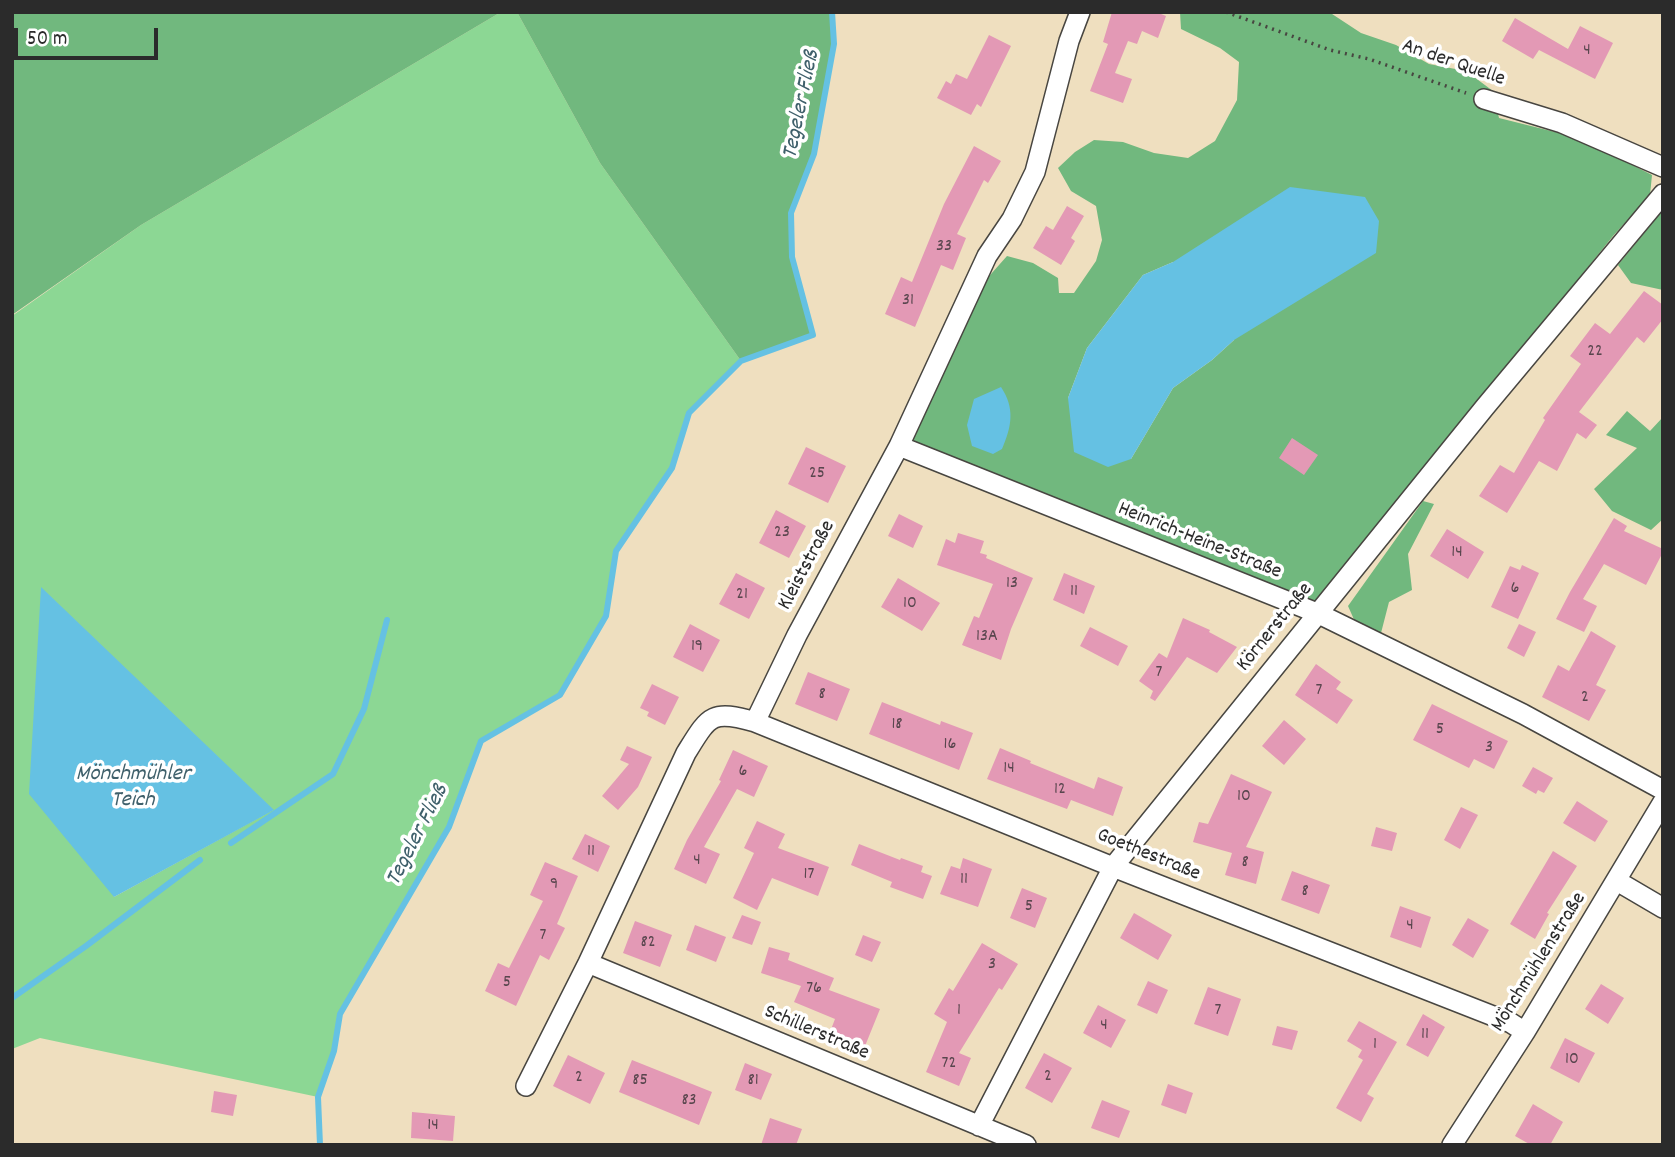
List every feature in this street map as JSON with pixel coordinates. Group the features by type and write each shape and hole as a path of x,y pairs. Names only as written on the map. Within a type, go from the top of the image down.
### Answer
{"street":[{"name":"Kleiststraße","path":"755,722 797,635 899,446 986,256 1012,219 1035,172 1069,41 1080,12"},
{"name":"An der Quelle","path":"1485,99 1562,123 1663,167"},
{"name":"Körnerstraße","path":"979,1126 1113,867 1317,613 1663,194"},
{"name":"Heinrich-Heine-Straße","path":"899,446 1317,613 1523,714 1663,790"},
{"path":"526,1086 588,963 686,753 705,722 728,714 755,722"},
{"name":"Goethestraße","path":"755,722 1113,867 1511,1023 1525,1032"},
{"name":"Mönchmühlenstraße","path":"1452,1145 1525,1032 1663,802"},
{"path":"1617,881 1663,908"},
{"name":"Schillerstraße","path":"588,963 1026,1145"}],"path":[{"name":"An der Quelle","path":"1226,12 1330,50 1369,60 1485,99"}],"green space":[{"path":"12,12 501,12 141,225 12,315"},
{"path":"501,12 517,12 600,163 741,361 689,413 672,468 616,551 606,616 560,695 481,741 449,827 340,1014 334,1051 318,1097 40,1038 12,1049 12,316 141,225","holes":["41,588 273,810 114,897"]},
{"path":"517,12 832,12 834,44 814,154 791,213 792,257 813,335 741,361 600,163"},
{"path":"1180,12 1329,12 1361,33 1396,45 1429,64 1466,71 1493,91 1499,118 1579,138 1652,175 1650,195 1613,236 1315,607 914,443 906,433 983,283 1007,256 1033,263 1058,278 1059,293 1074,293 1096,261 1102,240 1096,206 1071,191 1058,168 1075,152 1094,140 1123,142 1154,153 1188,158 1215,141 1237,100 1239,62 1220,48 1181,29","holes":["1173,262 1234,340 1212,360 1173,388 1131,459 1068,398 1087,348 1143,275"]},
{"path":"1663,210 1663,290 1631,283 1618,265"},
{"path":"1627,411 1650,431 1663,417 1663,519 1651,530 1612,511 1594,489 1637,448 1606,435"},
{"path":"1423,501 1434,504 1408,554 1412,590 1389,602 1381,633 1356,624 1348,606"}],"water":[{"path":"1290,187 1365,197 1379,221 1376,253 1234,340 1212,360 1173,388 1131,459 1108,467 1074,452 1068,398 1087,348 1143,275 1173,262"},
{"path":"1001,387 1010,410 1010,425 1002,449 993,454 972,446 967,425 974,399"},
{"name":"Mönchmühler Teich","path":"41,587 274,810 114,897 29,794"}],"building":[{"path":"1112,12 1156,12 1166,16 1158,38 1142,31 1137,44 1128,41 1115,73 1132,79 1123,103 1090,91 1108,44 1103,42"},
{"path":"1515,18 1568,49 1580,26 1613,43 1595,79 1539,50 1533,59 1502,41"},
{"path":"989,35 1011,46 981,107 977,104 971,115 937,98 946,81 951,84 956,74 967,79"},
{"path":"974,146 1001,161 988,183 984,180 957,234 966,238 953,270 941,265 915,327 885,314 901,277 912,282 944,204"},
{"path":"1067,206 1084,216 1071,238 1075,241 1061,265 1033,248 1046,226 1053,230"},
{"path":"1644,291 1663,305 1663,319 1644,343 1637,337 1579,412 1597,425 1586,439 1577,433 1557,471 1539,461 1507,513 1479,496 1500,465 1514,473 1545,420 1543,418 1581,364 1570,356 1595,323 1610,334"},
{"path":"1292,438 1318,455 1304,475 1279,458"},
{"path":"806,447 846,466 828,503 788,484"},
{"path":"776,510 806,526 789,558 759,543"},
{"path":"899,514 923,526 913,548 888,536"},
{"path":"1614,518 1627,526 1624,531 1663,549 1663,552 1646,585 1604,564 1583,599 1597,606 1584,632 1556,619"},
{"path":"1447,529 1484,552 1468,579 1430,556"},
{"path":"958,533 984,541 980,553 987,555 986,558 1033,578 1001,660 962,645 974,616 979,618 993,584 937,565 946,539 955,543"},
{"path":"1522,565 1539,573 1518,619 1491,607 1510,566 1520,570"},
{"path":"736,573 765,588 749,619 719,604"},
{"path":"1064,573 1095,586 1084,614 1053,600"},
{"path":"898,578 940,603 922,631 881,607"},
{"path":"1183,618 1210,630 1209,632 1237,647 1217,673 1187,657 1155,701 1150,698 1153,691 1139,681 1159,653 1167,658"},
{"path":"690,624 720,640 703,672 673,657"},
{"path":"1519,624 1536,632 1524,657 1507,648"},
{"path":"1090,627 1128,646 1118,666 1080,646"},
{"path":"1591,631 1616,646 1596,685 1606,690 1589,721 1542,697 1558,665 1569,671"},
{"path":"1316,664 1341,682 1336,689 1353,700 1337,724 1295,695"},
{"path":"808,672 850,689 837,721 795,704"},
{"path":"652,684 679,697 665,725 647,716 649,712 640,708"},
{"path":"882,702 940,725 941,721 973,733 959,770 869,734"},
{"path":"1432,704 1508,741 1494,769 1474,759 1469,768 1413,740"},
{"path":"1284,720 1306,739 1284,765 1262,746"},
{"path":"627,746 652,757 638,787 618,810 602,796 629,764 620,760"},
{"path":"1000,748 1094,789 1098,777 1123,787 1113,816 1071,800 1067,809 987,779"},
{"path":"733,750 768,766 754,797 737,789 704,847 720,854 706,884 674,869 687,840 721,781 719,780"},
{"path":"1533,767 1553,778 1544,793 1538,790 1536,794 1522,786"},
{"path":"1231,774 1272,792 1246,847 1264,852 1256,884 1225,875 1232,853 1193,842 1199,822 1208,824"},
{"path":"1577,801 1608,821 1595,842 1563,823"},
{"path":"1461,807 1478,815 1460,849 1444,840"},
{"path":"757,821 785,834 778,848 829,867 818,896 772,878 757,910 733,898 754,853 744,848"},
{"path":"1376,827 1397,833 1392,851 1371,846"},
{"path":"585,834 610,846 598,872 572,859"},
{"path":"859,844 923,866 921,872 932,876 923,899 890,887 892,882 851,865"},
{"path":"1553,851 1577,866 1547,913 1549,914 1535,939 1510,924"},
{"path":"963,858 992,869 978,907 940,894 951,866 960,869"},
{"path":"545,862 578,876 557,924 565,928 549,960 540,955 516,1006 485,991 498,963 509,968 543,901 530,895"},
{"path":"1292,871 1330,885 1319,914 1281,900"},
{"path":"1022,888 1047,898 1035,928 1010,918"},
{"path":"1400,906 1431,917 1421,948 1390,937"},
{"path":"1134,913 1172,935 1158,960 1120,938"},
{"path":"742,915 761,922 752,945 732,938"},
{"path":"1468,918 1489,930 1473,958 1452,945"},
{"path":"635,921 672,935 660,967 623,953"},
{"path":"695,925 726,937 716,962 686,950"},
{"path":"863,935 881,942 872,962 855,955"},
{"path":"982,943 1018,964 1002,990 999,988 959,1053 971,1058 959,1086 926,1072 947,1022 934,1014 949,988 953,991"},
{"path":"769,947 790,953 788,960 834,978 829,990 880,1009 865,1046 830,1032 835,1019 794,1002 801,986 761,973"},
{"path":"1148,981 1168,990 1157,1014 1137,1005"},
{"path":"1601,984 1624,998 1608,1024 1585,1009"},
{"path":"1208,987 1241,999 1228,1036 1194,1024"},
{"path":"1098,1005 1126,1020 1111,1048 1083,1033"},
{"path":"1423,1014 1445,1027 1428,1057 1406,1045"},
{"path":"1359,1021 1397,1042 1367,1094 1374,1098 1361,1122 1336,1108 1363,1060 1358,1057 1362,1050 1347,1041"},
{"path":"1277,1026 1298,1031 1292,1050 1272,1045"},
{"path":"1565,1038 1595,1053 1579,1083 1550,1068"},
{"path":"1044,1053 1072,1068 1052,1103 1025,1088"},
{"path":"568,1055 605,1073 590,1104 553,1086"},
{"path":"632,1060 712,1092 699,1125 619,1092"},
{"path":"745,1063 772,1074 761,1100 735,1090"},
{"path":"1168,1084 1193,1093 1186,1114 1161,1105"},
{"path":"214,1091 237,1095 233,1116 211,1112"},
{"path":"1102,1100 1130,1111 1119,1138 1091,1128"},
{"path":"1533,1104 1563,1122 1550,1145 1531,1145 1515,1136"},
{"path":"412,1112 455,1116 453,1141 411,1138"},
{"path":"770,1118 802,1129 796,1145 761,1145"}],"waterway":[{"name":"Tegeler Fließ","path":"320,1145 318,1097 334,1051 340,1014 449,827 481,741 560,695 606,616 616,551 672,468 689,413 741,361 813,335 792,257 791,213 814,154 834,44 832,12"},
{"path":"231,843 333,774 364,709 387,620"},
{"path":"12,998 200,860"}]}
